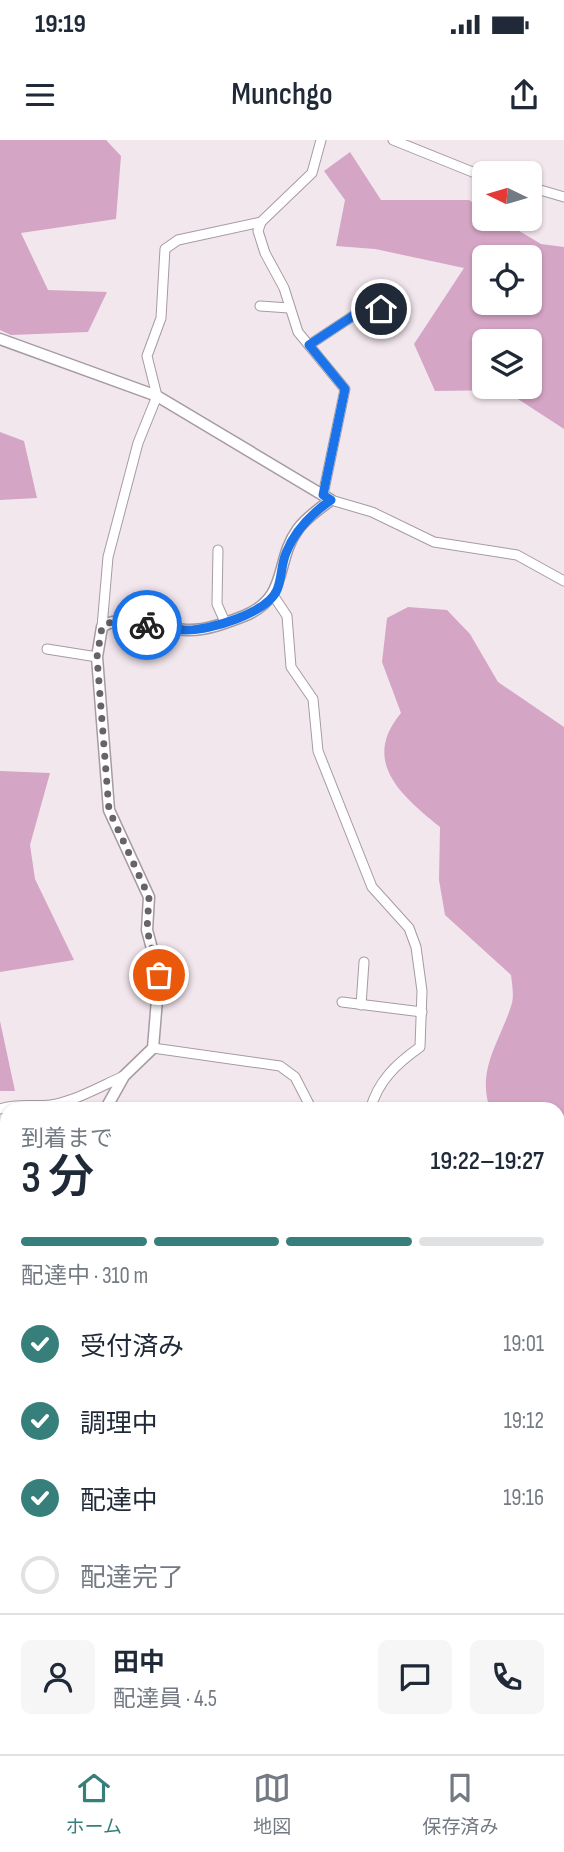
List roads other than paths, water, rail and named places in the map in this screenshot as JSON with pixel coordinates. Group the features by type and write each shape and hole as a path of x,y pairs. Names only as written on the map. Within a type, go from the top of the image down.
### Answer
{"street":[{"path":"102,627 115,621 187,630 246,615 274,595 286,554 299,528 327,497 345,389 298,331 284,288 265,253 258,231 261,222 312,173 321,140"},
{"path":"393,140 472,172"},
{"path":"542,191 564,197"},
{"path":"109,1102 124,1076 153,1048 159,975 147,930 149,897 109,810 97,657 108,557 138,443 157,396 147,356 161,318 164,248 178,240 261,222"},
{"path":"260,306 289,308"},
{"path":"309,345 362,310 400,308"},
{"path":"0,339 157,396 327,497 372,512 435,542 517,555 564,581"},
{"path":"218,550 217,604 225,622"},
{"path":"274,595 286,617 291,667 313,699 318,751 372,887 409,928 416,947 422,1012 420,1047 386,1076 372,1102"},
{"path":"47,649 97,657"},
{"path":"361,1004 364,962"},
{"path":"342,1002 422,1012"},
{"path":"153,1048 280,1066 295,1077 308,1102"},
{"path":"63,1102 124,1076"}]}
